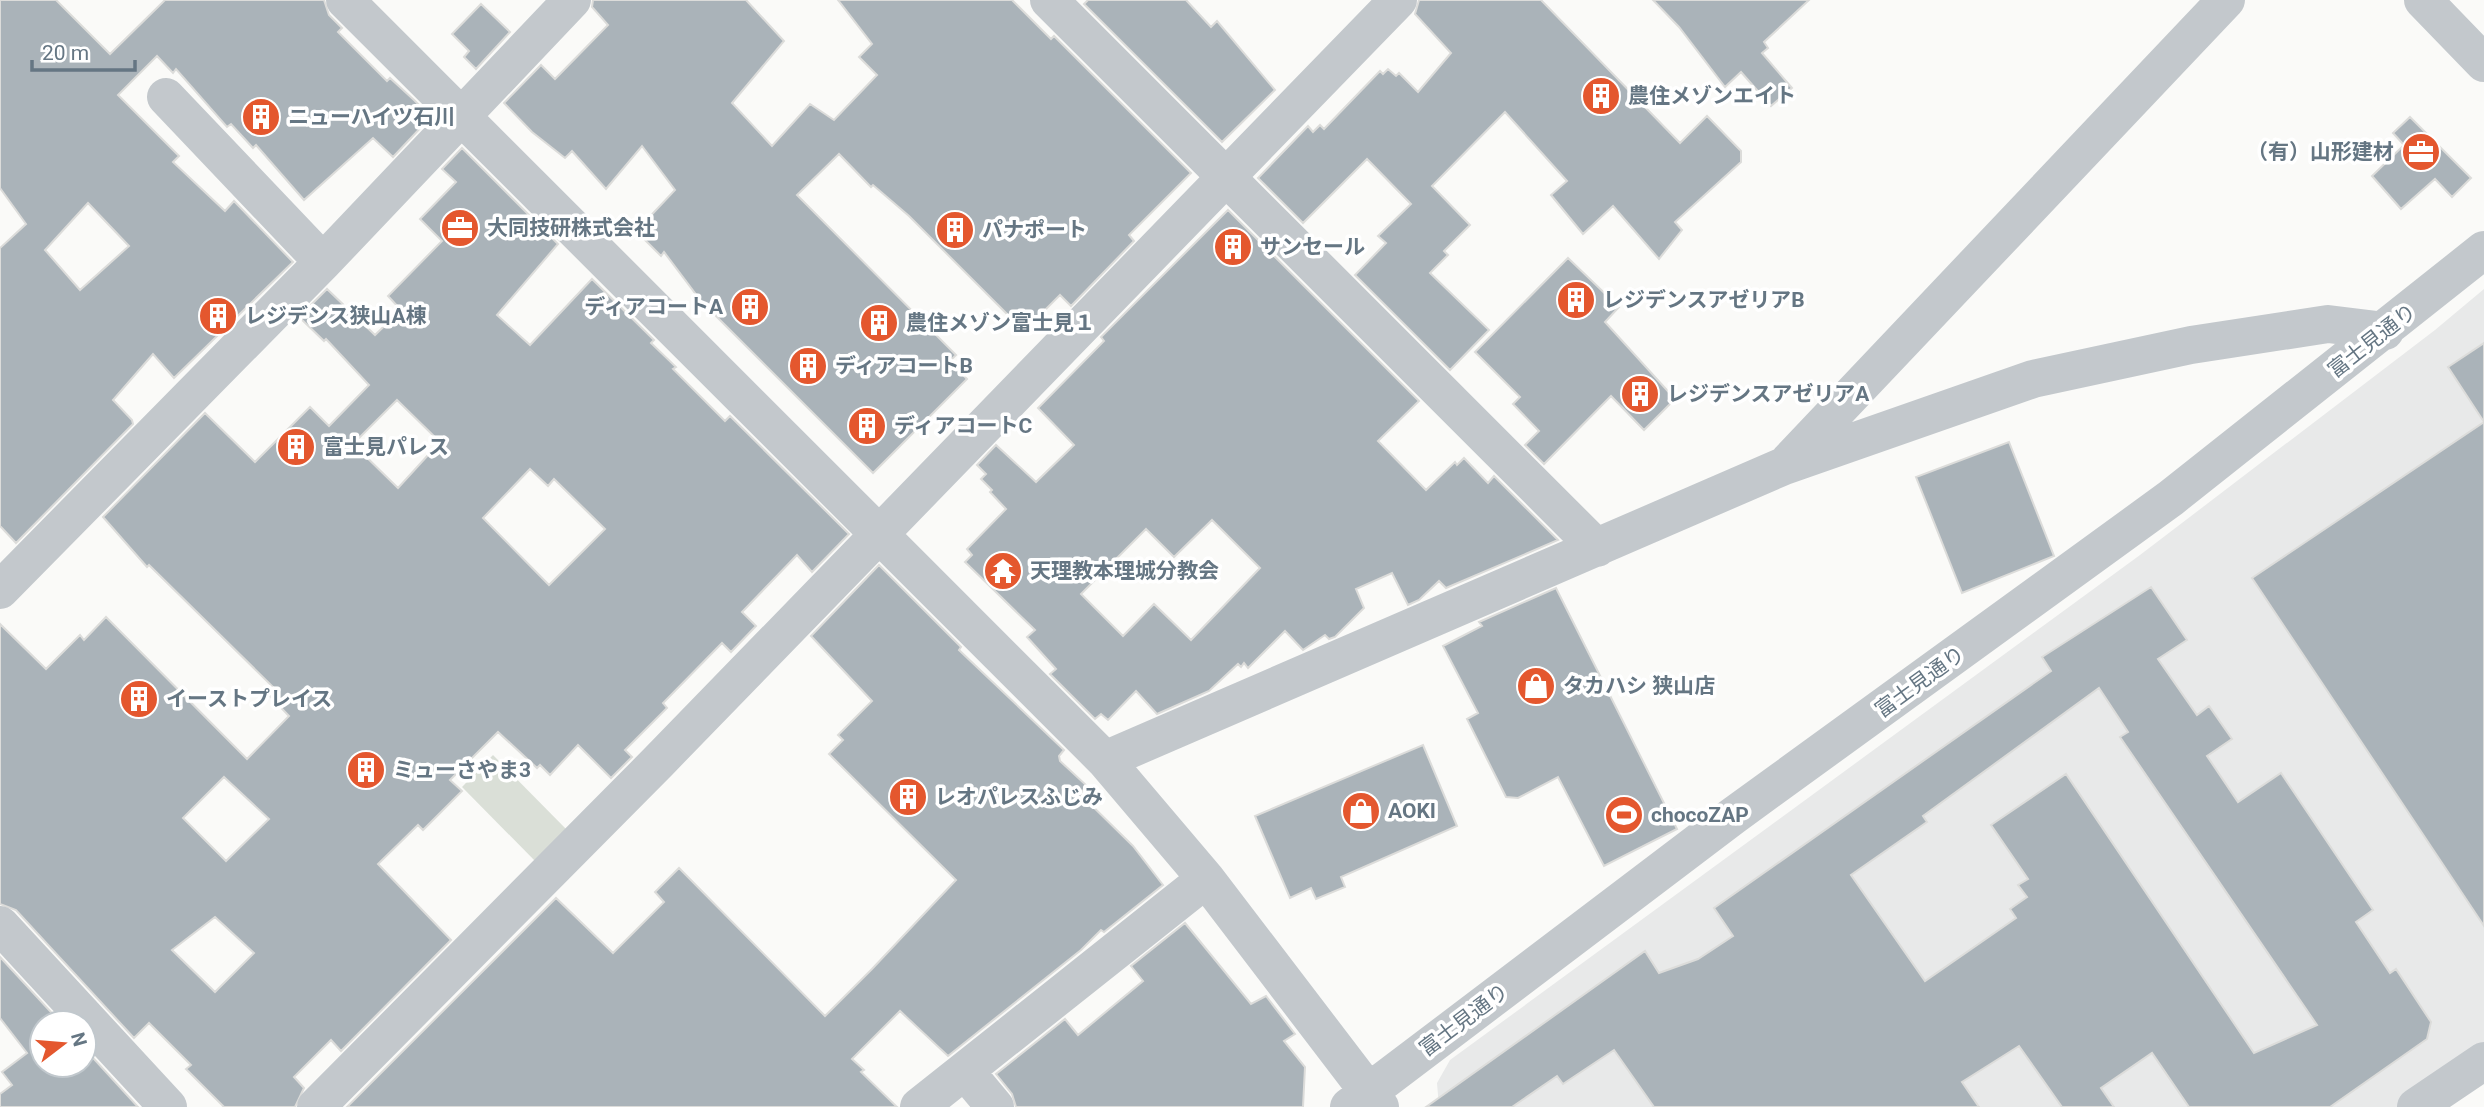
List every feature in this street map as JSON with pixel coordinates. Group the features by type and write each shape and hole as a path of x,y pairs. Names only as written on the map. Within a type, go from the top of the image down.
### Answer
{"street":[{"path":"345,0 1105,760 1206,879 1366,1102"},
{"path":"0,590 323,262 572,0"},
{"path":"1049,0 1597,548"},
{"path":"316,1107 880,534 1398,0"},
{"path":"1784,466 2226,0"},
{"path":"2423,0 2484,62"},
{"path":"166,97 323,262"},
{"name":"富士見通り","path":"1366,1102 1733,816 2160,506 2385,331 2484,250"},
{"path":"1105,760 1784,466 2033,379 2191,345 2328,324 2385,331"},
{"path":"919,1107 1206,879"},
{"path":"0,925 168,1107"},
{"path":"2416,1107 2484,1061"},
{"path":"965,1070 995,1107"}],"shaded area":[{"path":"2484,289 2484,1045 2402,1107 1439,1107 1437,1083 1450,1060 2140,555 2435,330"},
{"path":"493,755 568,831 537,863 462,787"}],"building":[{"path":"0,0 56,0 110,54 165,0 324,0 329,15 342,28 338,32 387,81 390,78 425,111 427,121 393,157 373,138 304,200 256,145 253,148 231,124 227,127 176,69 173,73 157,56 118,95 179,156 173,162 225,211 234,201 293,262 174,378 153,354 113,400 133,424 16,543 0,526 0,248 26,224 0,188","holes":["88,203 129,246 80,290 45,250"]},
{"path":"593,0 746,0 784,41 732,103 772,146 810,104 834,120 877,75 859,57 872,44 838,0 1012,0 1051,39 1054,36 1191,173 1129,235 1134,241 1071,306 1060,295 1024,331 909,216 873,185 871,187 839,154 797,195 956,355 950,361 967,379 873,473 701,301 664,252 661,256 641,236 641,226 675,190 642,146 606,189 572,151 565,158 532,132 504,103 541,65 555,79 608,25 592,7"},
{"path":"1088,0 1186,0 1211,27 1217,21 1275,90 1222,142 1084,4"},
{"path":"1419,0 1541,0 1680,143 1707,116 1741,151 1741,162 1675,222 1682,230 1659,259 1613,206 1583,234 1551,195 1567,181 1505,112 1432,186 1470,225 1444,251 1448,255 1430,273 1489,330 1450,370 1355,275 1386,243 1378,236 1411,204 1367,159 1303,223 1258,178 1308,126 1313,132 1320,125 1324,129 1380,71 1383,74 1388,69 1396,76 1399,73 1418,92 1451,53 1415,14"},
{"path":"1653,0 1809,0 1764,42 1768,48 1762,53 1792,88 1771,106 1741,72 1725,87 1679,27"},
{"path":"481,4 510,32 476,69 464,57 469,51 452,34"},
{"name":"（有）山形建材","path":"2410,117 2471,178 2452,197 2435,179 2401,209 2372,176 2404,145 2393,133"},
{"path":"462,148 558,244 497,315 530,345 592,279 654,340 651,343 676,367 673,369 725,421 730,416 849,534 812,572 797,555 742,612 756,626 731,652 722,643 663,703 667,708 625,750 632,757 611,778 578,745 550,775 540,765 537,768 498,732 450,780 462,791 423,830 418,825 378,864 451,940 341,1051 331,1040 294,1077 304,1088 295,1107 224,1107 186,1069 191,1065 149,1023 134,1038 16,910 0,904 0,624 46,669 80,635 84,640 106,617 247,759 289,716 267,693 273,687 149,565 147,567 103,517 205,413 255,462 310,407 329,426 369,385 326,339 324,341 299,317 327,289 375,335 401,310 388,296 442,241 420,219 456,182 442,169","holes":["397,400 440,442 398,488 353,444","530,469 548,486 554,479 605,529 549,585 483,518","224,777 269,819 226,861 183,818","215,917 254,953 215,992 172,950"]},
{"path":"1228,210 1419,401 1378,441 1426,490 1455,462 1457,465 1464,458 1488,483 1494,476 1558,540 1446,588 1439,581 1419,600 1408,605 1392,573 1356,589 1364,608 1335,637 1329,639 1325,635 1303,650 1285,631 1248,668 1244,663 1241,667 1238,664 1209,691 1157,714 1136,691 1108,720 1101,714 1095,719 1050,674 1056,669 1027,637 1035,630 965,562 972,555 967,549 1006,509 981,479 986,474 977,465 996,445 1036,482 1074,445 1038,408 1104,341 1101,337","holes":["1212,520 1260,568 1191,640 1154,604 1123,636 1081,594 1146,529 1174,557"]},
{"path":"1568,258 1619,307 1605,322 1675,399 1644,430 1611,396 1544,464 1525,445 1539,431 1513,404 1520,397 1475,352"},
{"path":"2484,343 2484,422 2448,367"},
{"path":"2484,422 2484,926 2252,578"},
{"path":"2009,442 2054,556 1962,593 1916,477"},
{"path":"879,565 961,647 959,650 1064,750 1059,756 1060,761 1087,786 1080,794 1133,846 1163,885 1104,932 1101,930 1081,950 948,1056 900,1011 852,1059 864,1070 861,1072 897,1107 347,1107 556,898 613,953 664,902 655,892 679,868 825,1016 872,969 956,880 829,754 843,740 838,735 872,701 811,636"},
{"path":"2151,587 2187,640 2158,659 2197,715 2209,706 2232,739 2207,756 2238,802 2281,773 2373,910 2356,922 2390,973 2396,969 2431,1022 2427,1039 2330,1107 2189,1107 2152,1053 2101,1088 2114,1107 2062,1107 2019,1046 1962,1082 1979,1107 1654,1107 1614,1050 1563,1084 1557,1076 1512,1107 1426,1107 1645,951 1659,973 1698,959 1733,936 1714,908 2051,671 2042,657","holes":["2099,688 2128,732 2120,737 2317,1025 2254,1053 2066,774 1991,825 2028,879 2018,885 2027,897 2010,909 2016,918 1925,981 1851,875 1927,822 1923,816"]},
{"path":"1556,588 1677,829 1604,866 1558,777 1518,798 1506,797 1467,719 1478,713 1443,646 1482,626 1479,622"},
{"path":"1423,745 1457,826 1341,877 1345,887 1316,899 1311,888 1290,898 1255,816"},
{"path":"1185,923 1251,1004 1266,996 1295,1034 1284,1041 1305,1067 1303,1107 1016,1107 1012,1094 996,1074 1065,1019 1078,1035 1143,981 1131,966"},
{"path":"0,957 48,1009 28,1009 28,1079 98,1079 98,1063 138,1107 0,1107 0,1094 12,1085 2,1072 27,1053 0,1018"}],"place":[{"name":"農住メゾンエイト","path":"1601,96"},
{"name":"ニューハイツ石川","path":"261,117"},
{"name":"（有）山形建材","path":"2421,152"},
{"name":"大同技研株式会社","path":"460,228"},
{"name":"パナポート","path":"955,230"},
{"name":"サンセール","path":"1233,247"},
{"name":"レジデンスアゼリアB","path":"1576,300"},
{"name":"ディアコートA","path":"750,307"},
{"name":"レジデンス狭山A棟","path":"218,316"},
{"name":"農住メゾン富士見１","path":"879,323"},
{"name":"ディアコートB","path":"808,366"},
{"name":"レジデンスアゼリアA","path":"1640,394"},
{"name":"ディアコートC","path":"867,426"},
{"name":"富士見パレス","path":"296,447"},
{"name":"天理教本理城分教会","path":"1003,571"},
{"name":"タカハシ 狭山店","path":"1536,686"},
{"name":"イーストプレイス","path":"139,699"},
{"name":"ミューさやま3","path":"366,770"},
{"name":"レオパレスふじみ","path":"908,797"},
{"name":"AOKI","path":"1361,811"},
{"name":"chocoZAP","path":"1624,815"}]}
